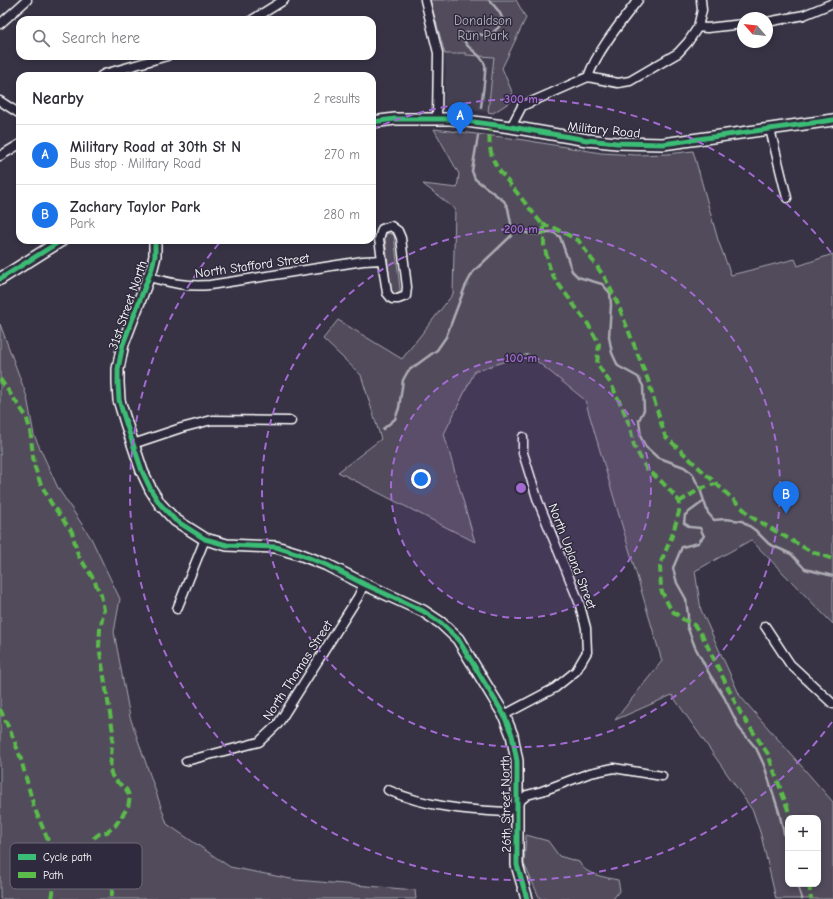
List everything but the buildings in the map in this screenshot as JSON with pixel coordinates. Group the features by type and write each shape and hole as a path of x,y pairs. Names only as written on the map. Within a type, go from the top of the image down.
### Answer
{"street":[{"path":"0,24 27,0"},
{"path":"258,16 284,0"},
{"path":"425,0 438,53 437,118"},
{"path":"588,77 592,66 638,0"},
{"path":"511,127 522,106 588,77 618,83 630,81 678,52 688,42 698,27 702,10 701,0"},
{"path":"773,21 804,15 833,3"},
{"path":"698,27 707,28 737,25"},
{"path":"111,72 153,60"},
{"path":"0,101 16,111"},
{"name":"Military Road","path":"376,121 395,119 437,118 511,127 587,140 618,143 663,144 833,120"},
{"path":"770,129 787,198"},
{"path":"0,156 16,146"},
{"path":"391,226 398,231 401,238 407,287 406,296 398,299 392,299 387,293 382,260 379,239 382,229 391,226"},
{"path":"0,279 56,244"},
{"name":"31st Street North","path":"155,244 155,256 149,277 123,344 118,369 120,400 133,444 146,480 160,504 175,520 205,539 227,545 276,547 327,565 364,584"},
{"name":"North Stafford Street","path":"149,277 175,284 192,286 210,285 382,260"},
{"path":"133,444 181,428 212,420 291,421"},
{"name":"North Upland Street","path":"504,715 555,688 576,671 587,652 586,628 579,602 538,501 523,453 523,437"},
{"path":"177,609 205,539"},
{"name":"26th Street North","path":"364,584 423,611 458,639 504,715 512,735 517,761 517,865 527,899"},
{"name":"North Thomas Street","path":"186,761 259,742 278,724 358,597 364,584"},
{"path":"765,626 790,664 833,704"},
{"path":"388,790 407,799 445,807 479,811 507,812 526,795 542,791 590,773 614,768 662,776"}],"shaded area":[{"path":"458,53 466,53 466,56 494,56 488,112 447,107 444,104 446,70 445,55 458,55"}],"green space":[{"name":"Donaldson Run Park","path":"430,0 516,0 526,18 502,68 515,99 493,113 488,112 494,57 466,55 466,53 445,54"},
{"path":"434,129 518,139 601,153 636,155 668,154 693,151 718,240 731,275 795,259 798,266 833,254 833,624 751,540 695,571 701,610 740,696 833,802 833,899 776,899 761,835 753,811 672,695 615,720 662,661 585,400 528,354 475,371 444,434 475,542 338,472 381,439 361,375 323,339 338,320 402,359 453,294 455,209 423,184 457,188 459,174"},
{"path":"389,233 394,235 400,289 400,292 397,294 394,294 391,290 385,238 386,234"},
{"path":"0,324 27,397 34,435 58,488 91,538 120,599 114,632 130,717 167,824 230,867 296,880 415,890 416,899 0,899"},
{"path":"526,835 548,841 559,856 579,862 590,873 618,880 620,890 613,899 540,899 524,864"}],"waterway":[{"path":"481,107 485,65 483,60 466,44 462,35 468,32 488,36 499,27 502,23 501,15 489,0"},
{"path":"383,429 395,419 399,408 403,380 408,371 437,350 446,337 465,287 473,272 511,236 512,229 508,208 504,201 475,179 472,171 478,136"},
{"path":"512,229 531,234 553,232 560,237 572,271 578,277 602,284 610,293 611,305 609,337 612,353 618,366 638,377 643,386 644,410 639,420 641,438 646,447 657,457 684,467 692,473 700,489 704,501 685,515 684,523 690,527 700,528 704,536 698,543 682,547 673,568 677,583 686,599 688,616 687,626 695,647 710,675 724,697 740,729 756,748 764,765 779,812 785,837"},
{"path":"704,501 708,513 714,520 725,519 742,521 755,530 769,544 791,554 805,569 833,576"},
{"path":"798,887 802,899"}],"marked path":[{"path":"491,124 490,147 495,163 498,169 544,228 544,245 549,266 554,278 588,324 599,344 597,364 611,384 623,409 630,427 634,446 646,468 662,482 679,502 679,512 672,536 660,564 661,590 671,610 684,620 694,625 702,635 741,714 768,754 790,815"},
{"path":"542,224 554,228 578,240 605,278 617,302 648,380 665,436 753,518 810,551 833,559"},
{"path":"0,379 26,416 30,429 34,465 40,482 51,503 72,532 78,555 93,578 101,595 104,610 100,629 99,646 113,732 110,770 112,776 126,789 130,797 128,807 115,826 107,832 99,834 94,838 94,843"},
{"path":"679,502 700,489 715,484"},
{"path":"0,709 20,756 34,807 49,843"},
{"path":"809,887 811,899"},
{"path":"52,899 54,889"},
{"path":"112,899 113,889"}],"cycle path":[{"path":"376,121 395,119 451,119 511,127 587,140 617,143 663,144 833,120"},
{"path":"0,279 56,244"},
{"path":"155,244 155,256 152,268 123,344 118,369 119,400 142,471 151,490 160,504 175,520 205,539 227,545 276,547 327,565 423,611 441,623 458,639 504,715 512,735 517,761 517,865 527,899"}],"place":[{"name":"Military Road at 30th St N","path":"460,135"},
{"name":"Zachary Taylor Park","path":"786,514"}]}
